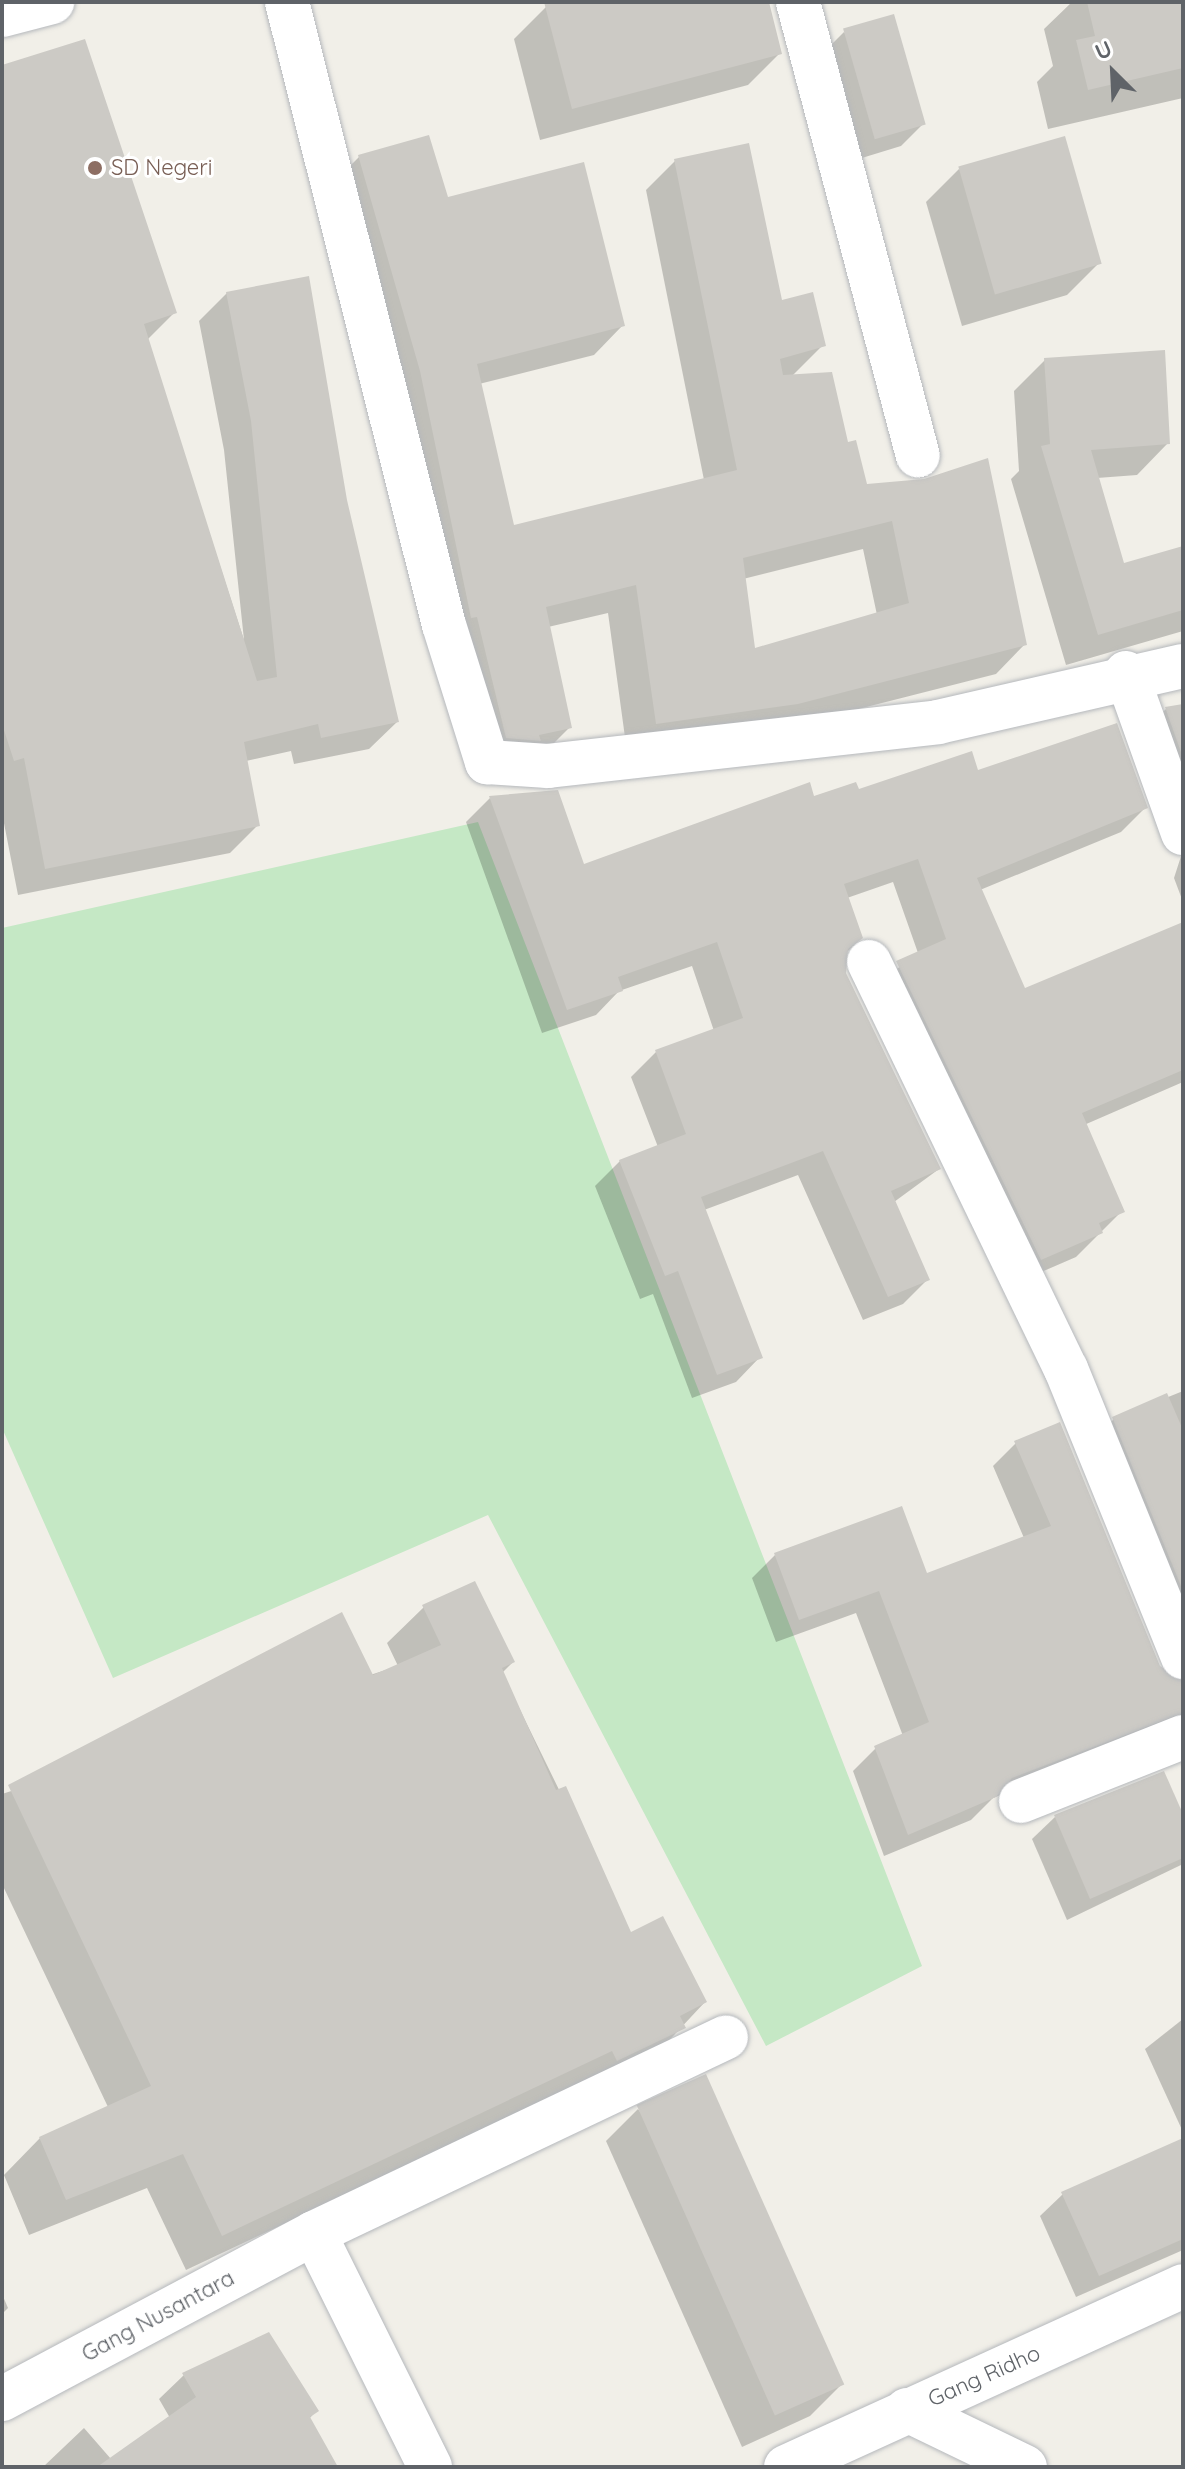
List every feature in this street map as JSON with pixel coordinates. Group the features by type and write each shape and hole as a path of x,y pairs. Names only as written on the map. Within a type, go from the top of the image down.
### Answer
{"street":[{"path":"2,15 52,2"},
{"path":"287,2 444,625 487,762 548,766 938,722 1126,673 1183,666"},
{"path":"798,2 918,455"},
{"path":"1126,673 1183,833"},
{"path":"869,962 1168,1576 1183,1657"},
{"path":"1021,1801 1183,1737"},
{"name":"Gang Nusantara","path":"2,2399 314,2233 726,2037"},
{"path":"314,2233 430,2467"},
{"name":"Gang Ridho","path":"786,2467 1183,2286"},
{"path":"907,2410 1025,2467"}],"green space":[{"path":"478,822 922,1966 766,2046 488,1515 113,1678 2,1428 2,928"}],"building":[{"path":"544,2 769,2 782,54 572,109"},
{"path":"1087,2 1183,2 1183,68 1088,90 1076,40 1095,36"},
{"path":"894,14 926,125 875,139 843,29"},
{"path":"85,39 177,313 144,324 257,681 277,677 251,421 226,292 309,276 347,500 399,722 321,738 318,724 244,742 260,826 45,869 24,758 14,761 2,724 2,65"},
{"path":"429,135 448,197 584,162 625,326 477,364 514,525 737,470 674,159 749,143 782,300 813,292 826,346 780,359 783,375 832,372 848,442 856,440 867,484 924,479 988,458 1027,645 798,704 656,724 636,585 546,607 572,728 539,735 541,741 506,738 477,617 471,618 420,371 358,155","holes":["892,521 909,603 755,648 743,558"]},
{"path":"1065,136 1102,264 995,294 958,167"},
{"path":"1165,350 1170,444 1091,450 1124,563 1183,546 1183,610 1098,635 1041,446 1050,444 1044,358"},
{"path":"1183,704 1183,758 1165,707"},
{"path":"1117,723 1148,808 977,878 1025,988 1183,922 1183,1070 1082,1113 1125,1212 1099,1223 1103,1233 1041,1260 896,961 946,939 918,859 844,884 863,938 848,949 846,973 941,1169 891,1191 930,1280 888,1297 823,1151 701,1197 763,1358 717,1375 678,1271 665,1276 619,1160 686,1134 655,1050 743,1018 717,942 618,977 623,991 567,1010 489,796 558,790 584,864 810,782 814,796 856,782 859,789 972,751 978,770"},
{"path":"1167,1393 1183,1430 1183,1591 1112,1417"},
{"path":"1060,1422 1160,1666 1183,1681 1183,1713 1012,1778 996,1797 908,1835 874,1746 929,1722 879,1591 799,1620 774,1553 902,1506 927,1573 1051,1526 1014,1441"},
{"path":"475,1581 515,1662 502,1668 556,1790 566,1786 631,1932 663,1916 707,2002 680,2016 686,2028 617,2061 612,2051 222,2236 183,2154 66,2200 39,2137 151,2086 8,1785 342,1612 373,1675 441,1645 422,1605"},
{"path":"1164,1771 1183,1814 1183,1858 1090,1899 1054,1815"},
{"path":"706,2074 844,2385 775,2416 637,2105"},
{"path":"1183,2138 1183,2239 1099,2276 1061,2192"},
{"path":"269,2332 319,2411 310,2417 338,2467 97,2467 196,2397 182,2373"}],"place":[{"name":"SD Negeri","path":"95,168"}]}
